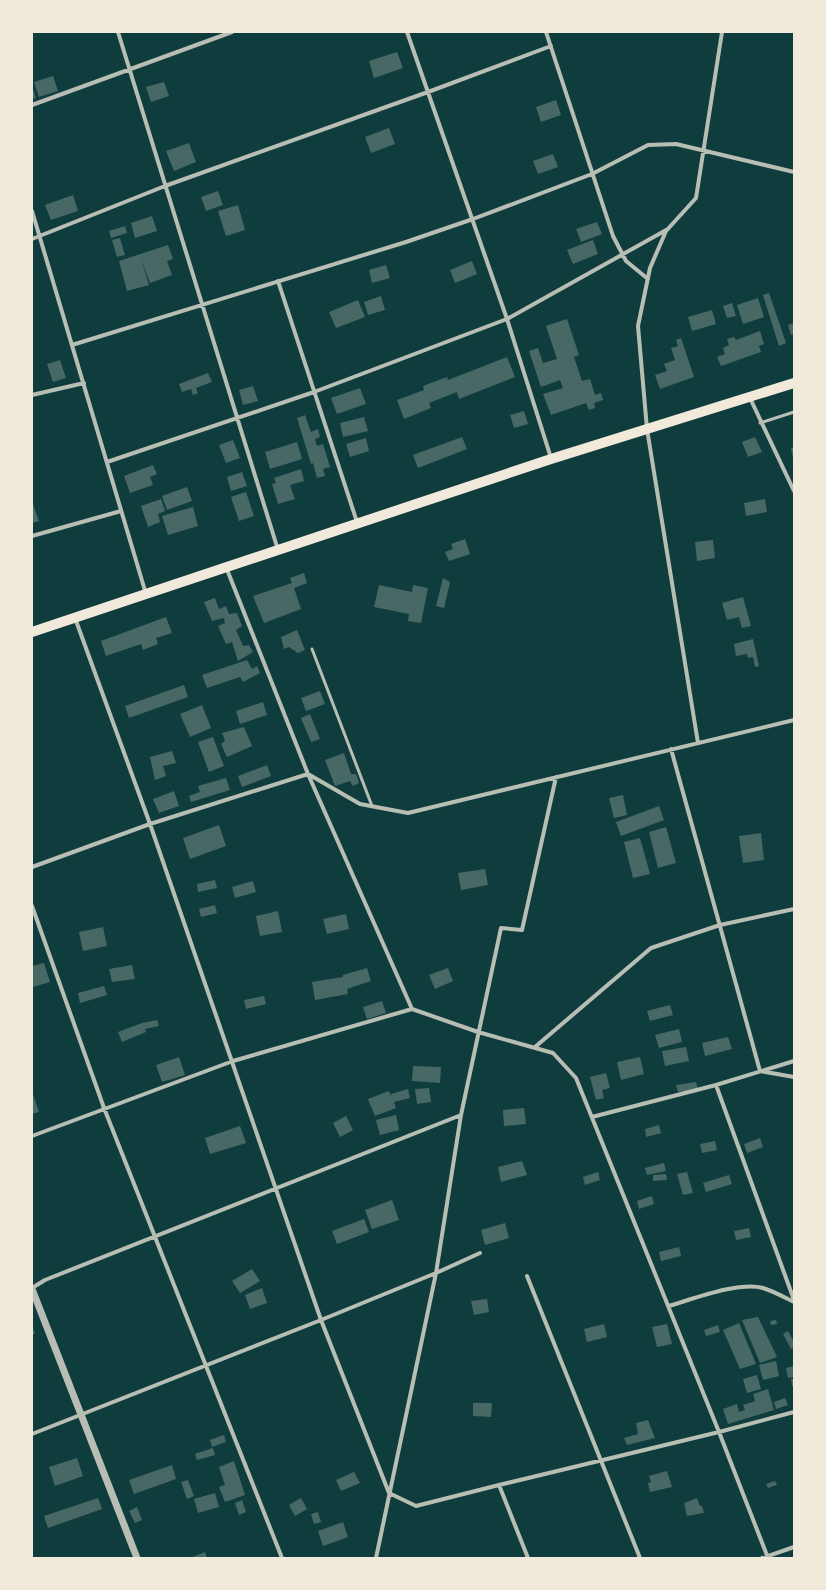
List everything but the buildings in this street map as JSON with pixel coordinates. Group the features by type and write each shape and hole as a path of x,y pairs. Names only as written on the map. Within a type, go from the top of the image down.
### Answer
{"main road":[{"path":"32,632 226,566 358,524 551,459 794,383"}],"street":[{"path":"118,32 278,550"},
{"path":"32,105 232,32"},
{"path":"407,32 507,319 551,459"},
{"path":"546,32 613,236 626,261 648,279"},
{"path":"698,743 647,429 638,326 650,268 666,231 696,198 722,32"},
{"path":"32,238 165,186 428,92 551,46"},
{"path":"72,345 406,242 473,219 592,174 648,145 676,144 794,172"},
{"path":"32,211 146,594"},
{"path":"107,462 314,392 507,319 670,228"},
{"path":"278,282 358,524"},
{"path":"32,396 84,383"},
{"path":"750,398 760,423 794,491"},
{"path":"32,536 121,512"},
{"path":"226,566 308,774 412,1009"},
{"path":"74,617 150,824 233,1061 274,1188 320,1320 389,1493 416,1506 600,1462 794,1412"},
{"path":"32,867 150,824 308,774 360,804 408,813 794,720"},
{"path":"671,750 760,1071"},
{"path":"376,1558 436,1273 461,1115 501,928 522,930 556,777"},
{"path":"32,906 104,1108 282,1558"},
{"path":"535,1047 651,948 720,925 794,909"},
{"path":"32,1136 233,1061 412,1009 478,1032 553,1052 576,1078 669,1306 768,1557"},
{"path":"592,1117 716,1085 794,1061"},
{"path":"760,1071 794,1077"},
{"path":"716,1085 794,1301"},
{"path":"137,1558 32,1289 45,1280 461,1115"},
{"path":"32,1434 320,1320 436,1273 480,1253"},
{"path":"527,1276 600,1462 640,1558"},
{"path":"669,1306 734,1288 749,1286 763,1288 794,1301"},
{"path":"499,1485 528,1558"},
{"path":"762,1558 794,1547"}],"lane":[{"path":"760,423 794,412"},
{"path":"312,648 372,806"}]}
